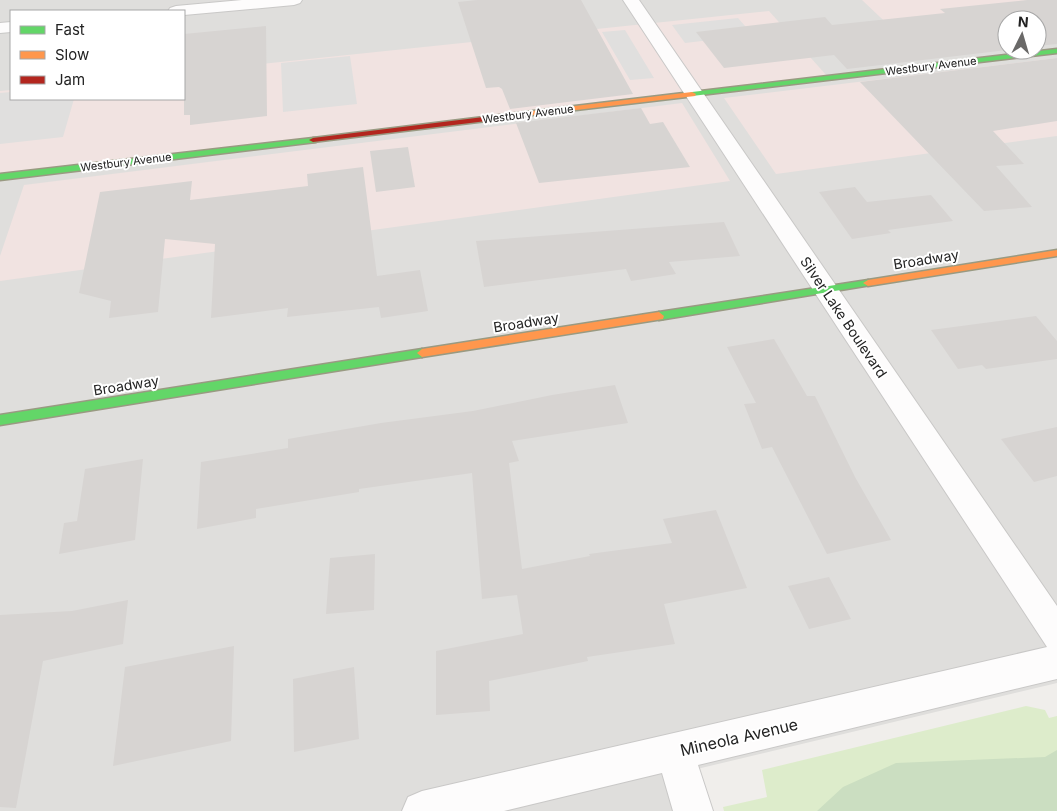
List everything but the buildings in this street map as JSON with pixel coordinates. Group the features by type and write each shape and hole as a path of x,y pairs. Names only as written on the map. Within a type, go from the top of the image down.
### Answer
{"main road":[{"name":"Westbury Avenue","path":"0,177 1057,51"},
{"name":"Broadway","path":"0,420 1057,253"}],"street":[{"path":"185,10 294,0"},
{"name":"Silver Lake Boulevard","path":"630,0 1057,635"},
{"name":"Mineola Avenue","path":"422,811 1057,662"},
{"path":"675,752 694,811"}],"shaded area":[{"path":"0,0 1057,0 1057,683 697,769 711,811 0,811"},
{"path":"862,0 1057,0 1047,10 997,10 997,23 916,51"},
{"path":"769,11 827,76 0,181 0,91 10,90 10,100 185,100 185,72"},
{"path":"738,18 753,35 685,43 672,25"},
{"path":"625,30 654,78 630,80 602,32"},
{"path":"350,56 357,104 283,112 281,63"},
{"path":"1057,58 1057,136 776,174 724,98 1047,60"},
{"path":"10,92 10,100 74,100 63,137 0,144 0,93"},
{"path":"682,103 730,181 0,281 0,256 24,185"}],"green space":[{"path":"1026,706 1045,710 1049,718 1057,716 1057,811 724,811 723,807 767,797 762,770"},
{"path":"1057,750 1057,811 817,811 843,787 896,763 1045,757"}],"traffic: fast":[{"path":"692,94 1057,51"},
{"path":"0,177 313,140"},
{"path":"659,316 868,283"},
{"path":"0,420 422,353"}],"traffic: slow":[{"path":"500,117 692,94"},
{"path":"868,283 1057,253"},
{"path":"422,353 659,316"}],"traffic: jam":[{"path":"313,140 500,117"}]}
